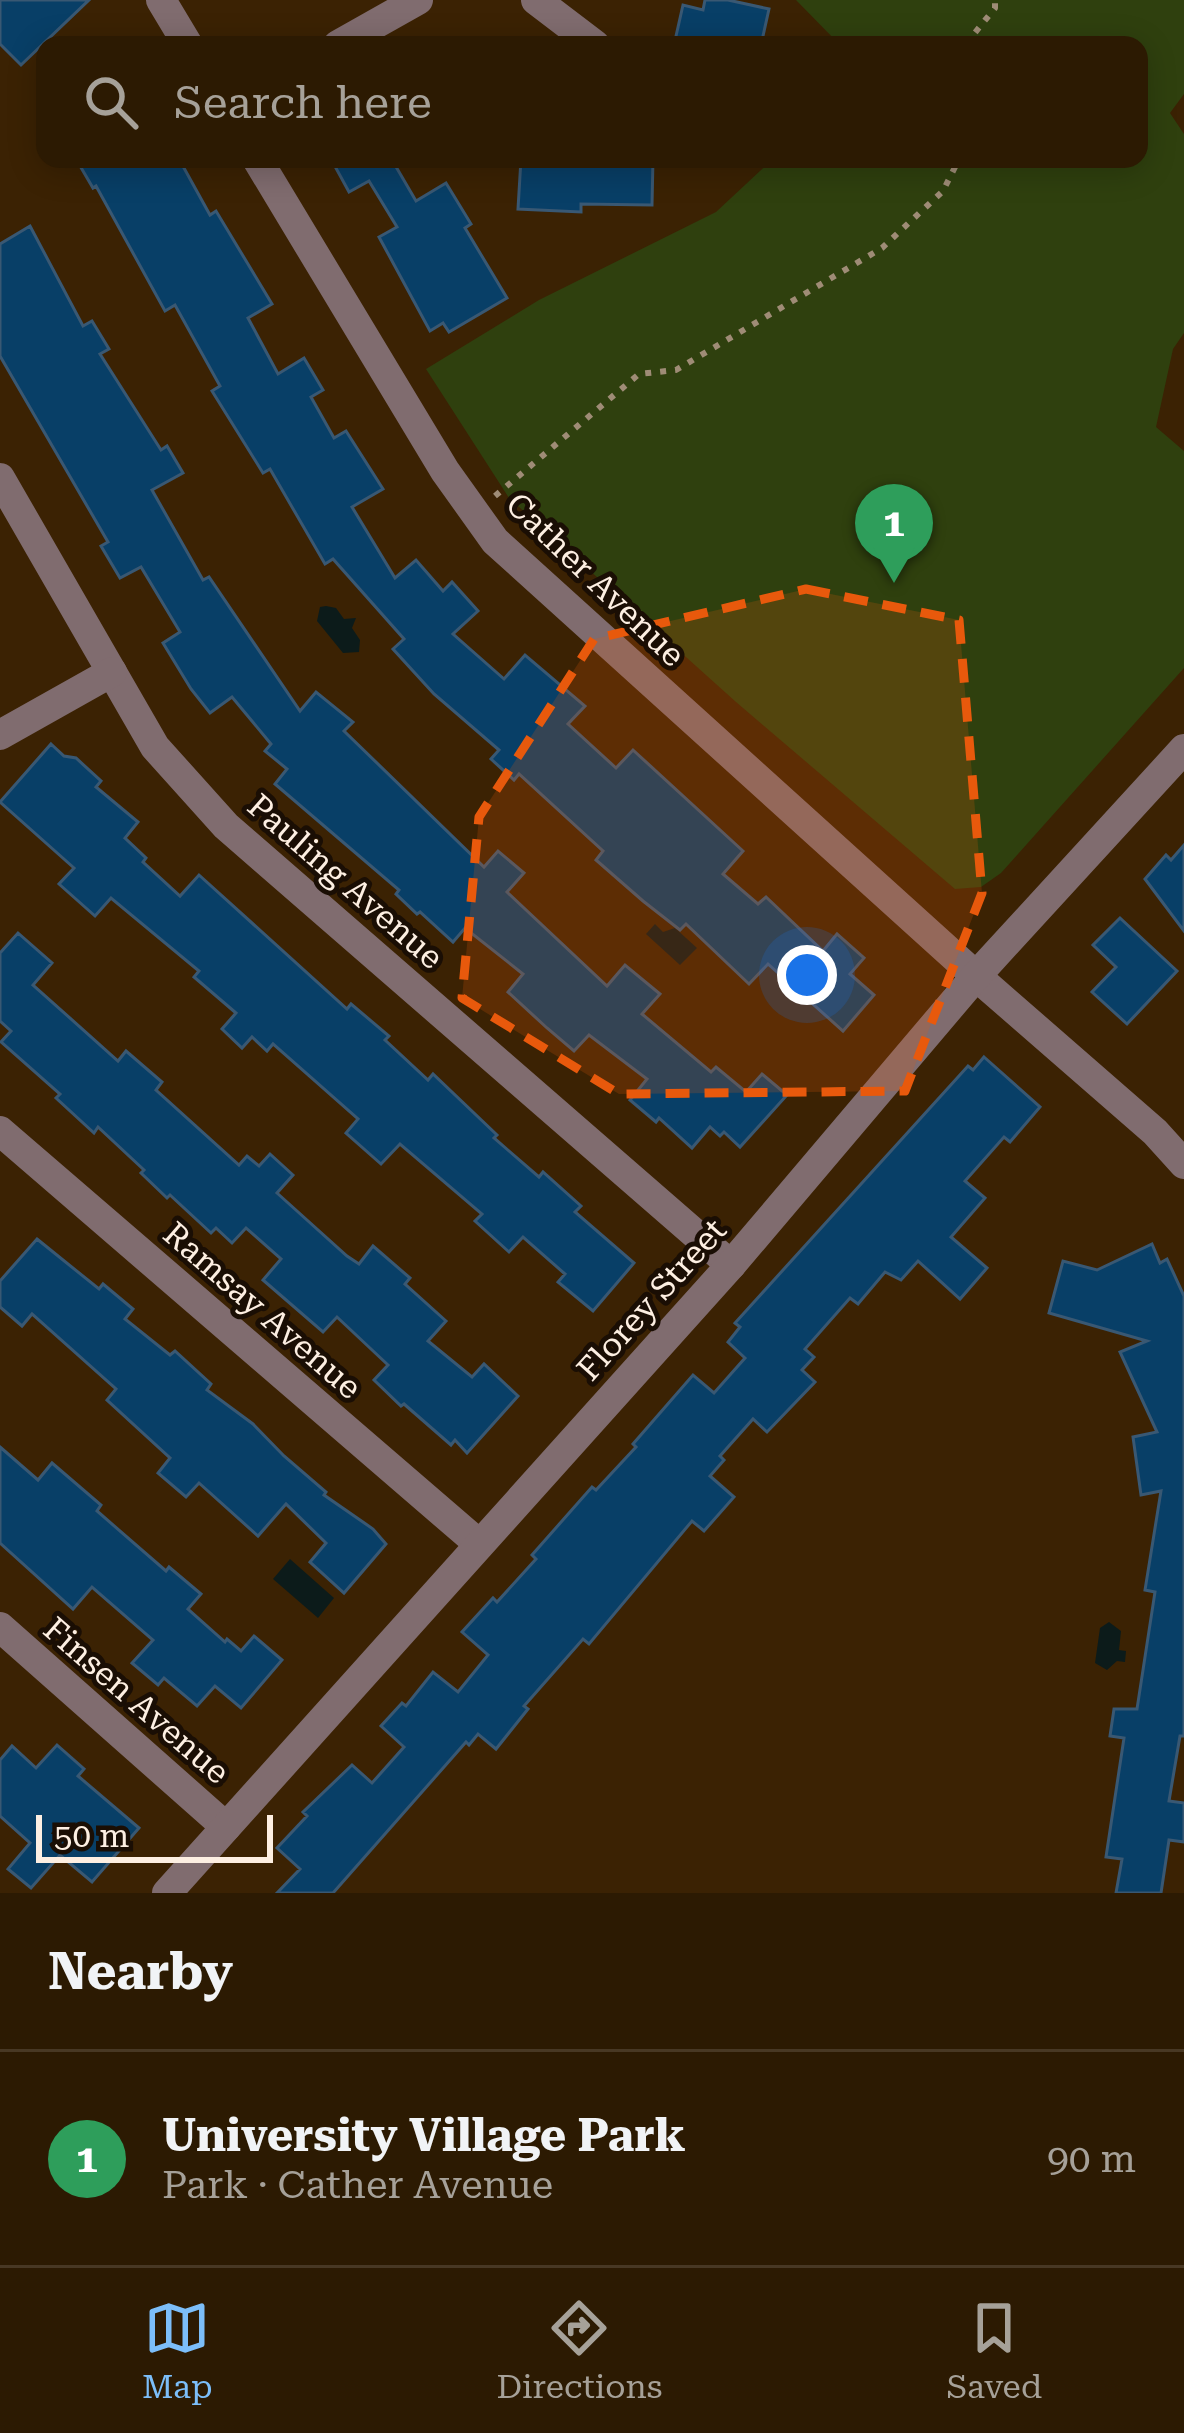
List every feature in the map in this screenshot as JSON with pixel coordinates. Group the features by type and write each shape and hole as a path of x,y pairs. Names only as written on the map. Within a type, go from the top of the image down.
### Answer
{"street":[{"path":"161,0 183,36"},
{"path":"354,36 418,0"},
{"path":"536,0 584,36"},
{"name":"Cather Avenue","path":"262,168 445,471 496,541 1155,1132 1184,1164"},
{"name":"Pauling Avenue","path":"0,478 155,747 226,826 731,1265"},
{"path":"0,735 112,672"},
{"name":"Florey Street","path":"167,1893 731,1265 976,976 1184,749"},
{"name":"Ramsay Avenue","path":"0,1130 479,1544"},
{"name":"Finsen Avenue","path":"0,1628 226,1827"}],"path":[{"path":"972,36 995,8 995,0"},
{"path":"475,513 639,374 676,370 882,248 943,191 954,168"}],"highlighted area":[{"path":"806,589 959,620 982,893 905,1091 619,1094 462,998 479,817 594,639"}],"green space":[{"path":"796,0 1184,0 1184,94 1170,113 1184,134 1184,333 1173,349 1156,427 1184,451 1184,668 1001,873 981,887 955,889 736,702 509,498 426,369 539,300 716,212 763,168 1148,168 1148,36 831,36"}],"shaded area":[{"path":"320,607 336,608 344,619 356,618 352,628 360,640 359,652 343,653 317,621"},
{"path":"655,924 663,932 675,928 697,948 680,965 646,934"},
{"path":"290,1559 334,1598 318,1618 273,1579"},
{"path":"1109,1622 1121,1631 1119,1650 1126,1651 1125,1662 1117,1661 1107,1670 1095,1663 1100,1628"}],"building":[{"path":"0,0 89,0 51,36 36,36 36,51 21,65 0,44"},
{"path":"705,0 769,9 763,36 676,36 683,5 703,10"},
{"path":"81,168 184,168 210,215 216,211 272,304 248,318 278,374 304,358 323,390 311,397 334,438 346,431 383,489 352,507 395,578 416,560 443,591 452,582 478,611 453,634 504,679 525,655 585,706 568,724 616,768 633,750 743,851 723,874 758,904 766,897 823,951 837,934 864,958 850,974 874,995 843,1031 768,964 749,984 686,924 680,930 643,901 596,860 603,851 519,774 514,780 491,759 499,750 434,694 393,649 404,639 333,559 325,564 270,469 263,473 212,391 220,386 175,305 165,311 96,186"},
{"path":"336,168 397,168 416,201 446,183 471,224 465,228 507,298 449,332 443,323 430,331 379,237 397,227 369,181 349,192"},
{"path":"520,168 653,168 652,205 581,204 581,212 518,209"},
{"path":"30,226 83,326 92,321 109,349 100,354 161,450 167,446 183,473 152,490 203,580 209,577 300,711 316,692 353,722 344,731 484,867 498,851 524,873 507,892 607,986 625,965 660,994 642,1014 711,1072 716,1067 746,1092 762,1074 787,1095 740,1147 724,1132 720,1136 710,1127 692,1148 659,1118 656,1122 630,1100 647,1079 589,1035 574,1051 547,1028 508,992 523,974 465,928 453,942 417,914 396,894 399,890 275,784 287,769 265,751 271,744 232,697 210,713 191,689 163,643 180,632 141,567 120,578 101,546 108,542 0,356 0,244"},
{"path":"51,744 64,756 76,758 101,781 96,787 138,822 125,838 180,896 199,875 347,1009 351,1004 389,1036 385,1040 428,1080 433,1074 539,1177 543,1172 581,1206 575,1212 634,1263 593,1311 558,1282 565,1274 523,1237 509,1252 475,1221 482,1214 400,1144 381,1164 346,1133 358,1119 273,1044 267,1051 252,1037 242,1048 222,1029 236,1013 194,977 199,971 111,898 95,916 59,884 74,868 0,802"},
{"path":"1184,845 1184,931 1145,879 1166,855 1171,860"},
{"path":"1120,918 1177,971 1127,1024 1092,992 1116,967 1093,945"},
{"path":"18,933 52,963 33,985 118,1061 126,1051 162,1082 156,1090 239,1165 247,1156 259,1166 270,1154 293,1175 277,1193 347,1256 359,1264 373,1246 410,1278 405,1284 446,1321 428,1341 472,1377 484,1364 518,1396 467,1453 455,1440 451,1445 401,1406 374,1380 388,1365 337,1317 323,1332 263,1280 281,1259 246,1228 232,1243 216,1228 211,1233 170,1195 167,1198 98,1127 94,1133 56,1098 60,1094 1,1042 11,1031 0,1021 0,953"},
{"path":"984,1057 1040,1107 1010,1142 1004,1137 965,1181 985,1198 951,1237 987,1268 960,1299 918,1261 901,1280 885,1272 858,1304 850,1298 805,1349 814,1357 802,1370 815,1382 767,1432 753,1419 720,1456 724,1460 710,1476 734,1497 704,1531 692,1521 589,1644 583,1639 524,1706 528,1709 496,1749 478,1734 469,1745 466,1742 333,1893 277,1893 300,1869 277,1848 307,1816 303,1812 352,1765 372,1783 404,1747 381,1726 402,1703 406,1706 433,1672 458,1692 488,1655 462,1632 536,1559 532,1555 592,1487 596,1490 636,1447 633,1444 693,1375 714,1393 745,1358 728,1342 740,1327 735,1323 968,1066 973,1070"},
{"path":"37,1239 99,1289 103,1284 133,1309 125,1319 170,1355 175,1351 211,1384 207,1390 253,1424 324,1495 373,1529 386,1544 344,1593 310,1562 326,1543 286,1504 258,1536 199,1483 186,1497 158,1473 170,1458 107,1400 116,1389 32,1314 22,1326 0,1307 0,1281"},
{"path":"1152,1244 1160,1263 1167,1259 1184,1296 1184,1736 1180,1736 1169,1801 1184,1803 1184,1842 1169,1840 1161,1893 1116,1893 1122,1859 1106,1857 1124,1738 1110,1736 1114,1709 1137,1709 1155,1592 1145,1590 1161,1491 1141,1495 1133,1437 1157,1432 1120,1352 1147,1341 1049,1313 1063,1261 1097,1270"},
{"path":"0,1447 38,1480 52,1463 101,1505 97,1511 166,1571 169,1567 201,1594 188,1609 225,1642 241,1651 254,1636 282,1660 241,1708 215,1686 197,1706 164,1678 158,1685 132,1663 153,1640 92,1587 73,1609 0,1543"},
{"path":"57,1745 84,1769 78,1776 139,1828 92,1882 60,1855 31,1888 8,1869 30,1843 0,1816 0,1760 12,1746 36,1768"}],"place":[{"name":"University Village Park","path":"894,583"}]}
